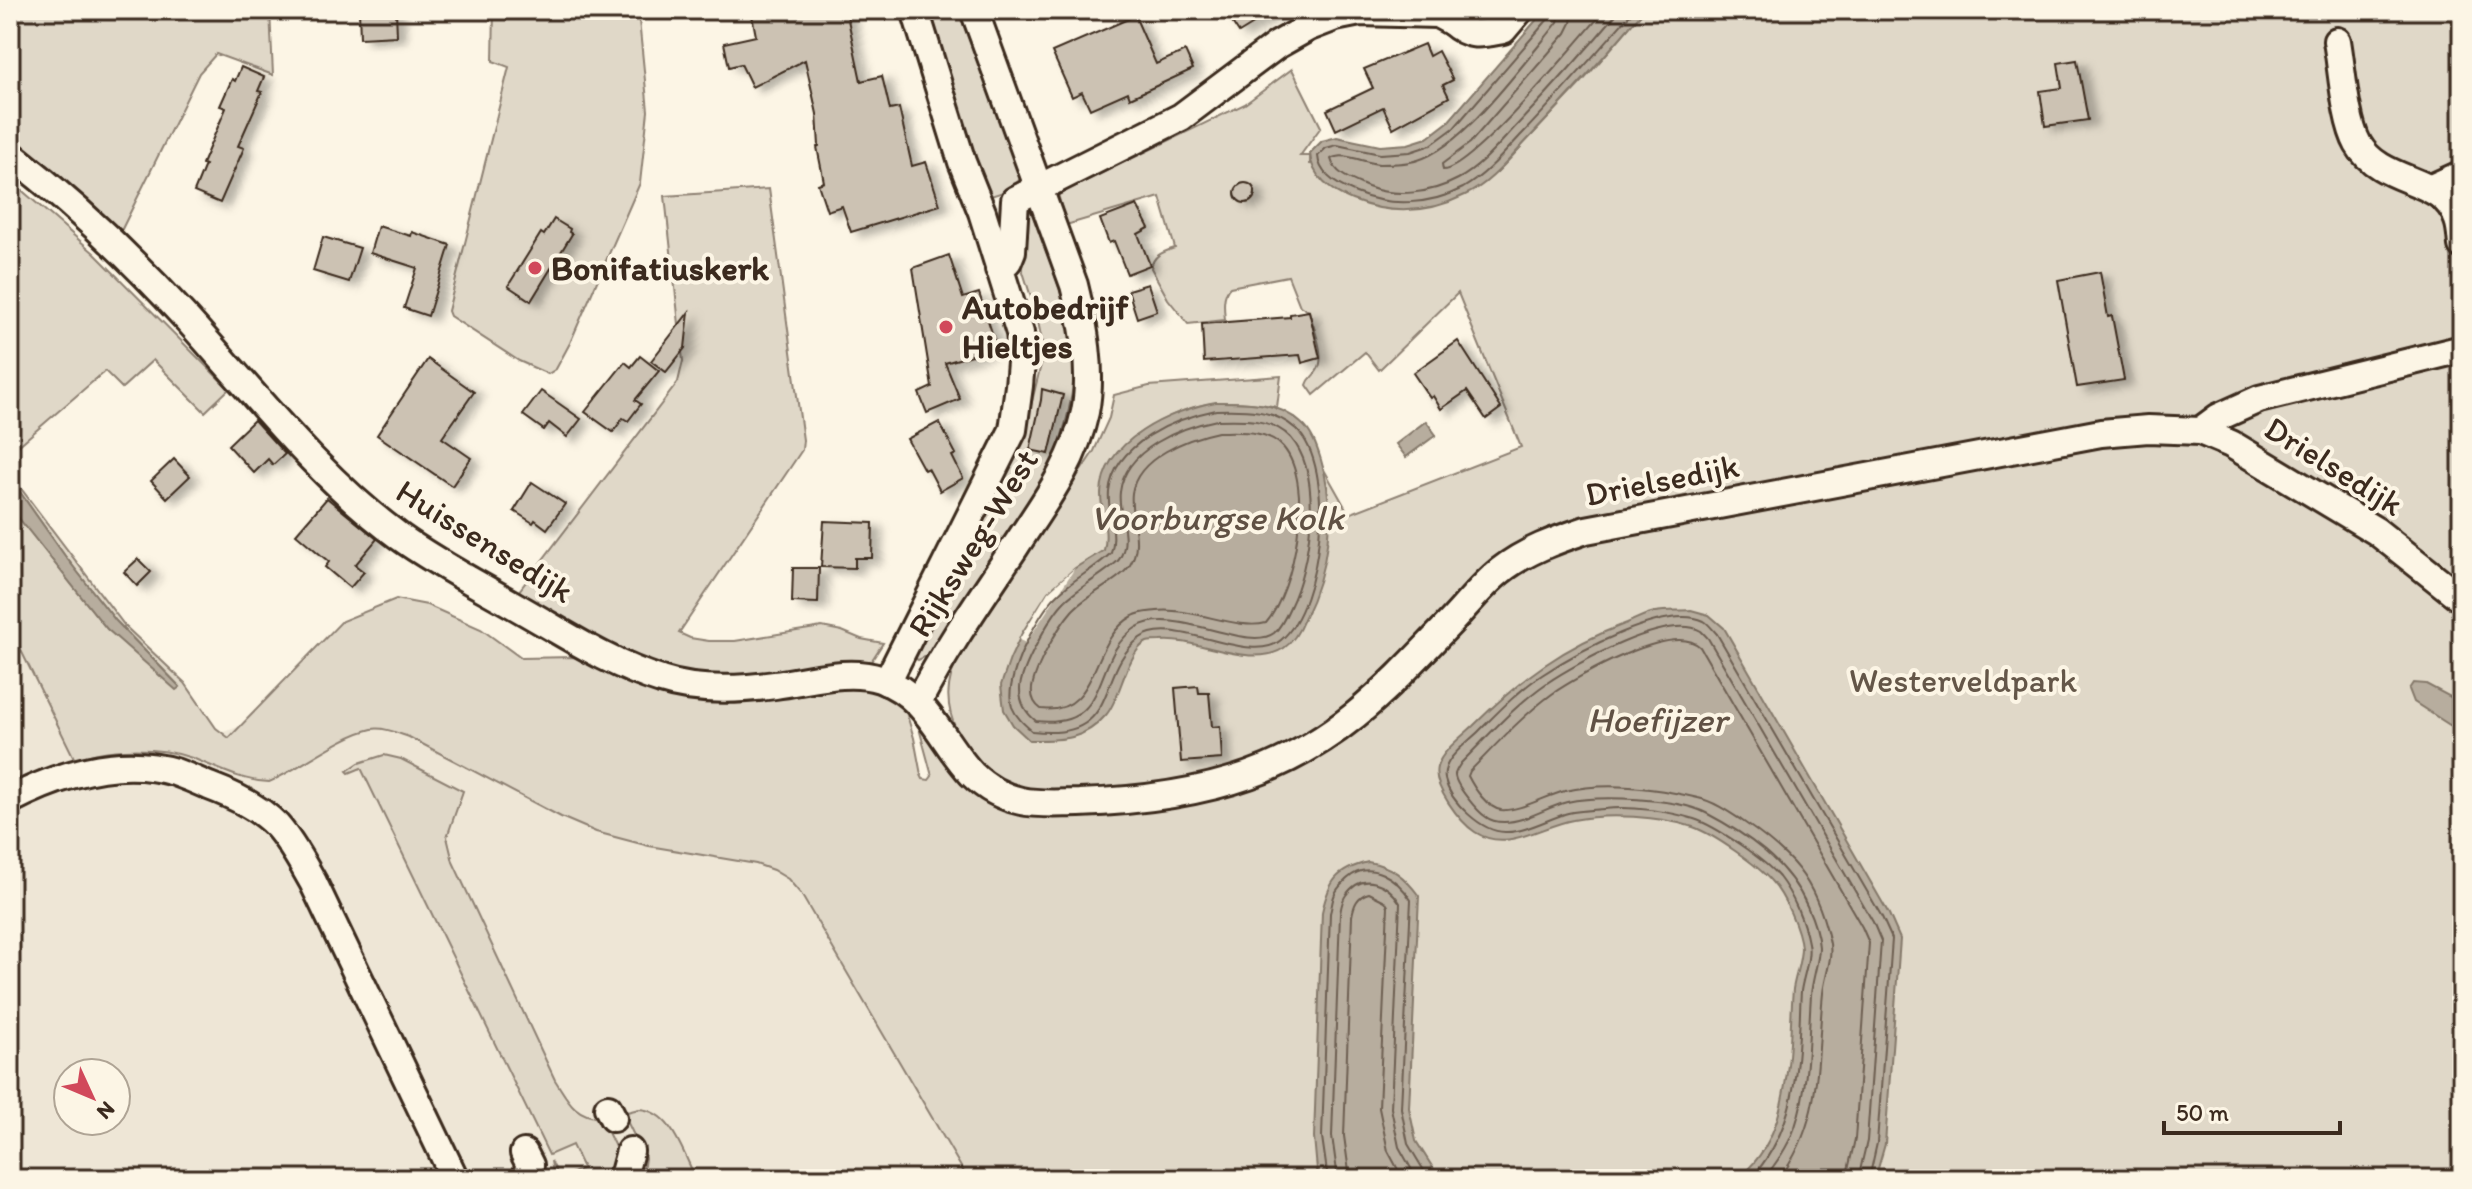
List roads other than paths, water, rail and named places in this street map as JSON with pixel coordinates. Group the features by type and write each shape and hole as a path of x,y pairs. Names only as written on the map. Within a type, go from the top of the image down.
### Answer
{"street":[{"name":"Rijksweg-West","path":"887,682 1013,430 1022,350 1020,333 982,212 962,162 915,10"},
{"name":"Rijksweg-West","path":"918,702 942,657 1065,471 1085,412 1087,368 1083,319 1074,285 1026,194 974,10"},
{"path":"982,212 1026,194 1181,117 1277,45 1335,17 1360,11 1454,16 1463,32 1477,34 1503,30 1520,10"},
{"path":"2337,41 2352,131 2359,145 2373,163 2431,188 2453,209 2462,245"},
{"name":"Huissensedijk","path":"10,154 43,180 125,256 342,487 401,538 428,555 615,662 664,682 736,689 852,674 872,676 918,702 940,728"},
{"path":"2431,188 2462,174"},
{"name":"Rijksweg-West","path":"999,269 1008,261 1012,251 1026,194"},
{"path":"2200,431 2219,417 2259,399 2462,349"},
{"name":"Drielsedijk","path":"940,728 971,773 995,791 1020,801 1040,804 1143,799 1201,788 1250,775 1344,726 1388,687 1499,572 1527,553 1556,540 1586,530 2101,433 2148,429 2200,431 2252,456 2376,531 2462,599"},
{"path":"10,800 46,782 93,769 131,765 173,772 216,788 264,814 294,848 313,882 455,1179"},
{"path":"622,1178 630,1151"}],"water":[{"path":"1545,10 1644,10 1559,106 1483,184 1438,205 1395,210 1352,200 1337,193 1318,176 1310,153 1322,141 1337,137 1380,146 1408,144 1427,138 1448,122"},
{"name":"Voorburgse Kolk","path":"1216,402 1250,403 1282,410 1305,427 1318,450 1326,480 1328,541 1319,581 1298,631 1284,648 1256,656 1175,641 1147,642 1134,655 1113,705 1098,724 1071,737 1029,740 1013,725 1004,710 1001,685 1022,633 1048,592 1075,568 1104,550 1106,536 1101,494 1104,475 1113,458 1126,443 1161,420"},
{"path":"1426,421 1436,435 1406,457 1396,444"},
{"path":"10,478 116,621 180,687 176,690 107,629 10,507"},
{"name":"Hoefijzer","path":"1691,610 1709,615 1724,628 1889,914 1900,939 1885,1144 1875,1179 1736,1179 1750,1168 1769,1140 1781,1107 1789,1056 1793,989 1801,953 1791,913 1777,888 1757,867 1702,831 1680,823 1649,818 1587,818 1511,839 1487,838 1462,820 1448,803 1439,784 1437,767 1447,750 1508,693 1544,666 1583,642 1644,615"},
{"path":"2413,683 2426,684 2462,703 2462,733 2414,702 2409,689"},
{"path":"1368,862 1397,873 1419,896 1409,1108 1416,1141 1440,1179 1321,1179 1317,1170 1314,1137 1322,912 1336,878 1348,869"}],"place":[{"name":"Bonifatiuskerk","path":"535,268"},
{"name":"Autobedrijf Hieltjes","path":"946,327"}],"park label":[{"name":"Westerveldpark","path":"1963,680"}]}
